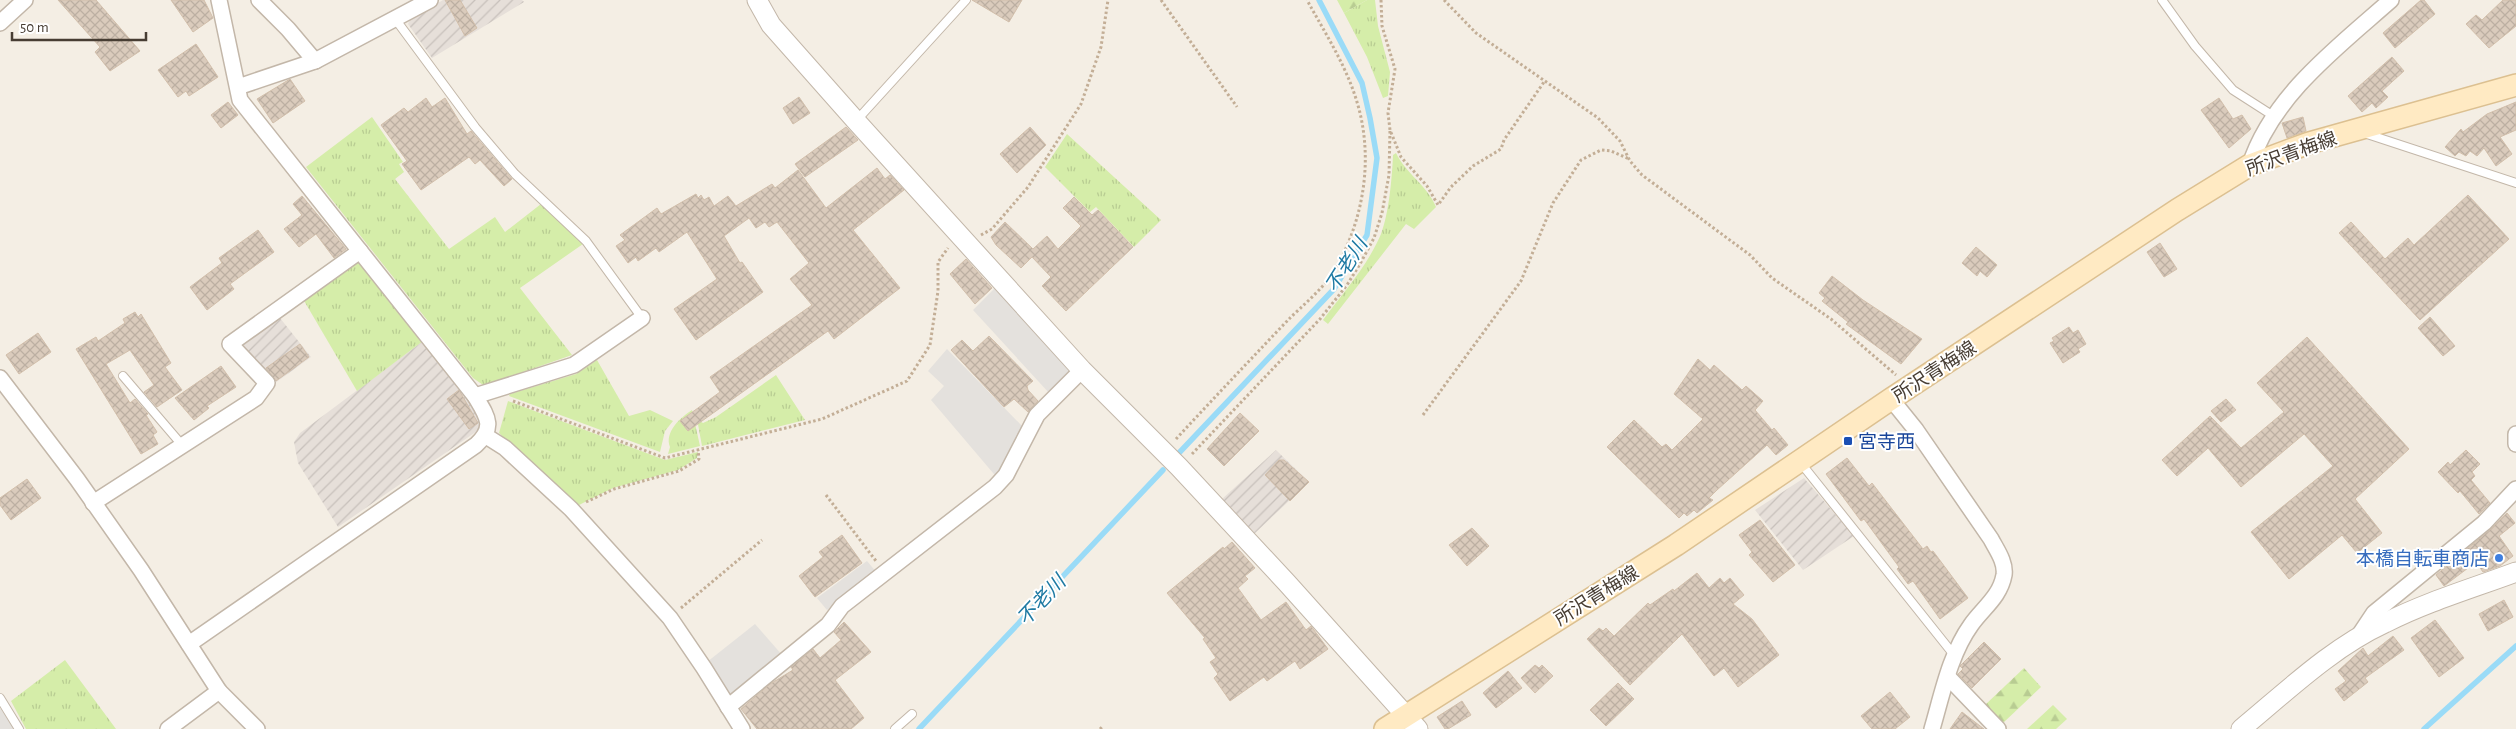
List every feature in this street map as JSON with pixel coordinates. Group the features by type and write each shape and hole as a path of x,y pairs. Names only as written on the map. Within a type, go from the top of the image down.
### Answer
{"main road":[{"name":"所沢青梅線","path":"1385,729 1412,723 1891,399 2177,210 2250,165 2309,143 2516,85"}],"street":[{"path":"0,23 25,0"},
{"path":"189,644 486,436 489,428 484,412 482,394 360,251 240,100 219,0"},
{"path":"258,0 288,29 316,61"},
{"path":"238,87 316,61 396,20 430,0"},
{"path":"757,0 771,25 856,121 1082,370 1179,467 1287,583 1412,723"},
{"path":"2250,165 2257,144 2296,89 2391,0"},
{"path":"93,503 256,398 267,383 230,344 360,251"},
{"path":"482,394 574,365 642,318"},
{"path":"728,707 828,626 842,606 996,487 1006,475 1037,415 1082,370"},
{"path":"0,378 93,503 219,691 257,729"},
{"path":"1891,399 1916,430 1991,539 2000,556 2004,572 2002,584 1992,602 1971,624 1954,655 1932,729"},
{"path":"2516,434 2516,444"},
{"path":"486,436 505,448 573,510 670,618 742,729"},
{"path":"2358,637 2374,613 2484,523 2516,489"},
{"path":"2241,729 2358,637 2385,622 2516,572"},
{"path":"1948,677 1998,729"},
{"path":"168,729 219,691"}],"lane":[{"path":"856,121 966,0"},
{"path":"2162,0 2195,46 2233,90 2275,117"},
{"path":"396,20 476,127 515,174 586,240 642,318"},
{"path":"2354,130 2516,183"},
{"path":"123,376 182,445"},
{"path":"1800,462 1954,655"},
{"path":"0,698 19,729"},
{"path":"895,729 912,714"}],"path":[{"path":"992,229 1028,187 1081,104 1101,47 1108,0"},
{"path":"1161,0 1237,107"},
{"path":"1163,452 1334,271 1360,211 1366,163 1363,126 1350,81 1330,41 1306,0"},
{"path":"1179,467 1252,393 1320,319 1356,271 1374,238 1382,213 1389,175 1390,130 1388,113 1395,69 1382,26 1381,0"},
{"path":"1444,0 1476,33 1598,118 1620,141 1629,159 1642,175 1750,255 1772,278 1831,319 1910,387"},
{"path":"1390,130 1401,157 1427,186 1438,205 1451,188 1473,166 1501,149 1504,140 1544,82"},
{"path":"1423,415 1521,281 1553,203 1581,160 1601,150 1611,151 1629,159"},
{"path":"482,394 665,458 822,419 906,381 930,345 938,291 938,262 952,243"},
{"path":"573,510 614,489 679,471 699,458 698,450"},
{"path":"826,495 885,574"},
{"path":"670,618 762,540"},
{"path":"1100,729 1104,726"}],"shaded area":[{"path":"443,0 522,0 524,2 432,58 408,24 410,20"},
{"path":"996,287 1076,371 1050,394 973,310"},
{"path":"280,318 311,357 275,383 241,347"},
{"path":"423,341 482,420 480,429 338,527 298,463 294,442 300,433"},
{"path":"947,349 1022,426 999,480 931,400 944,386 928,371"},
{"path":"1276,450 1309,482 1254,534 1222,499"},
{"path":"1804,478 1854,536 1803,570 1755,510"},
{"path":"867,561 877,573 827,610 817,598"},
{"path":"755,624 783,656 735,694 729,693 707,662"},
{"path":"1,709 14,729 0,729"}],"green space":[{"path":"1337,0 1367,0 1344,13"},
{"path":"1367,0 1375,0 1378,26 1390,72 1388,96 1383,98 1367,57 1344,13"},
{"path":"372,117 403,162 399,164 404,172 395,179 449,249 495,217 505,232 541,204 583,244 520,288 572,355 489,384 483,385 473,378 306,167"},
{"path":"1067,134 1161,220 1134,247 1096,207 1090,212 1045,167"},
{"path":"1396,153 1405,167 1428,193 1436,207 1414,229 1406,224 1328,324 1323,320 1362,268 1381,234 1388,206 1393,155"},
{"path":"354,262 363,263 423,341 357,391 303,299"},
{"path":"597,360 629,416 650,410 673,421 665,431 660,452 509,396 510,394 576,374"},
{"path":"776,375 805,420 702,446 697,419 703,423 716,417"},
{"path":"508,401 665,460 698,452 697,458 678,470 613,488 577,506 499,433"},
{"path":"692,410 700,446 668,454 671,431"},
{"path":"65,660 116,729 26,729 11,701"},
{"path":"2024,668 2041,687 2003,723 1985,705"},
{"path":"2053,705 2067,719 2056,729 2027,729"}],"building":[{"path":"58,0 96,0 140,51 110,71 95,52 100,47"},
{"path":"171,0 204,0 213,18 193,32"},
{"path":"445,0 460,0 477,28 465,36"},
{"path":"972,0 1022,0 1009,22"},
{"path":"2421,0 2424,0 2435,14 2395,48 2383,33"},
{"path":"2503,0 2516,0 2516,26 2489,48 2466,24 2476,15 2482,20"},
{"path":"196,44 218,77 189,96 186,91 178,97 158,70"},
{"path":"2392,57 2404,71 2382,91 2388,97 2376,108 2372,103 2362,112 2348,96"},
{"path":"290,79 305,101 273,123 257,99"},
{"path":"799,97 810,113 793,124 783,108"},
{"path":"426,98 432,107 445,98 467,134 471,131 512,179 504,186 480,160 475,164 469,157 421,190 402,164 407,161 381,125 404,108 408,112"},
{"path":"2219,98 2233,119 2242,115 2251,129 2229,148 2201,110"},
{"path":"228,102 238,115 221,128 211,115"},
{"path":"2516,102 2516,130 2500,137 2512,154 2496,166 2484,148 2477,156 2470,151 2466,156 2459,152 2455,156 2445,147 2461,129 2463,132 2487,114"},
{"path":"2303,117 2306,131 2287,138 2282,123"},
{"path":"846,127 858,140 805,177 795,164"},
{"path":"1030,127 1046,145 1017,173 1000,154"},
{"path":"877,168 885,179 890,175 904,190 853,230 900,288 834,339 828,331 688,431 680,421 720,392 710,377 812,305 790,279 809,263 777,222 769,227 765,222 756,228 749,218 724,236 740,263 742,262 763,292 696,340 674,309 717,279 687,232 659,252 656,248 638,261 636,257 628,263 616,246 625,240 620,235 657,208 661,214 696,194 698,198 701,195 704,200 709,197 714,206 728,196 736,206 772,184 775,188 798,170 826,208"},
{"path":"2468,195 2509,239 2420,320 2339,233 2351,222 2385,259 2408,238 2414,245"},
{"path":"302,196 346,249 334,258 316,234 299,247 284,229 302,215 293,204"},
{"path":"1074,197 1092,215 1098,210 1133,247 1066,311 1042,286 1051,277 1032,257 1021,268 996,245 991,237 1005,222 1033,249 1047,236 1058,249 1081,226 1063,208"},
{"path":"258,230 274,252 230,284 234,289 207,310 190,287 222,263 219,258"},
{"path":"2160,243 2177,269 2164,277 2147,252"},
{"path":"1976,247 1997,265 1987,277 1980,271 1977,276 1962,263"},
{"path":"966,259 992,288 975,304 950,274"},
{"path":"1832,276 1863,300 1922,339 1901,364 1846,324 1848,322 1822,301 1825,298 1819,293"},
{"path":"135,312 138,317 141,314 171,363 165,367 182,390 157,407 144,392 154,385 130,350 106,364 130,403 135,399 148,414 146,415 157,432 153,435 158,444 141,454 76,349 96,337 98,341 125,323 123,319"},
{"path":"2430,317 2455,346 2443,356 2418,328"},
{"path":"2069,327 2073,333 2078,330 2086,344 2078,349 2080,352 2063,363 2050,343 2054,341 2052,338"},
{"path":"38,333 51,352 19,374 6,355"},
{"path":"989,336 1033,381 1027,386 1028,390 1038,401 1028,412 1014,399 1004,407 951,350 962,340 973,351"},
{"path":"2307,337 2409,449 2355,499 2382,533 2357,553 2342,535 2289,579 2251,532 2333,466 2304,434 2241,487 2208,448 2177,476 2162,460 2210,416 2241,448 2284,412 2257,383"},
{"path":"300,344 309,357 276,381 266,368"},
{"path":"1698,359 1710,370 1714,365 1742,390 1746,386 1763,401 1755,410 1788,445 1776,455 1767,445 1709,498 1713,500 1697,513 1694,510 1687,516 1684,513 1679,518 1607,447 1634,420 1662,447 1666,444 1672,450 1703,419 1674,394"},
{"path":"221,366 236,387 207,406 209,408 194,420 175,398"},
{"path":"459,390 478,423 469,429 447,399"},
{"path":"2226,399 2236,410 2221,422 2211,411"},
{"path":"1240,413 1259,431 1224,466 1207,449"},
{"path":"2466,450 2480,464 2472,472 2475,476 2471,480 2490,503 2479,514 2460,491 2458,493 2438,472 2448,462 2450,465"},
{"path":"1847,458 1869,486 1872,483 1923,549 1927,546 1931,552 1933,551 1968,598 1940,619 1913,581 1908,584 1897,569 1899,567 1864,519 1861,521 1826,474"},
{"path":"1279,460 1284,460 1309,482 1290,501 1265,475"},
{"path":"27,479 41,498 11,520 0,505 0,498"},
{"path":"2507,513 2515,523 2499,536 2513,556 2500,566 2483,572 2476,562 2444,586 2436,575 2491,529"},
{"path":"1760,520 1795,565 1773,582 1749,555 1752,552 1739,535"},
{"path":"1472,528 1489,546 1467,566 1449,545"},
{"path":"842,535 862,563 815,597 799,576 823,557 819,552"},
{"path":"1232,542 1255,568 1245,576 1248,579 1238,588 1261,620 1286,602 1306,630 1311,626 1328,649 1300,669 1295,661 1267,681 1264,677 1230,701 1214,678 1218,674 1210,662 1216,658 1203,639 1205,638 1167,593 1223,547 1224,549"},
{"path":"1697,573 1709,588 1720,578 1724,583 1730,578 1744,595 1733,604 1752,619 1779,655 1738,687 1724,668 1714,676 1682,634 1630,685 1587,639 1599,628 1603,631 1606,628 1614,636 1648,603 1650,605 1673,589 1674,591"},
{"path":"2504,600 2513,617 2488,631 2479,614"},
{"path":"2435,620 2464,658 2439,677 2411,638"},
{"path":"844,622 871,652 835,680 864,718 851,729 757,729 741,709 770,684 793,670 791,667 813,649 820,658 841,640 834,632"},
{"path":"2393,636 2404,650 2365,678 2368,682 2344,701 2335,689 2346,681 2338,671 2363,648 2368,656"},
{"path":"1984,642 2001,659 1972,688 1958,674 1963,669 1960,666"},
{"path":"1535,665 1539,668 1542,665 1553,676 1535,693 1521,678"},
{"path":"1508,671 1522,688 1496,708 1483,693"},
{"path":"1618,683 1634,699 1606,726 1590,710"},
{"path":"1890,692 1910,717 1895,729 1872,729 1861,716"},
{"path":"1462,701 1471,715 1445,729 1437,717"},
{"path":"1962,712 1984,729 1950,729"}],"waterway":[{"name":"不老川","path":"1178,454 1334,289 1367,235 1377,158 1370,118 1362,83 1319,0"},
{"name":"不老川","path":"919,729 1163,470"},
{"path":"2424,729 2516,646"}],"place":[{"name":"宮寺西","path":"1848,441"},
{"name":"本橋自転車商店","path":"2499,558"}]}
